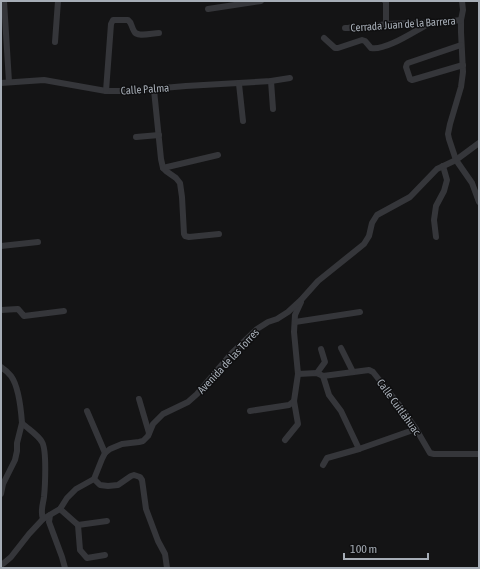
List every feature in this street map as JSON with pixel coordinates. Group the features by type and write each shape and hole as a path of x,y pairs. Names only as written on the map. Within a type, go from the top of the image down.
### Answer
{"street":[{"path":"4,1 8,82"},
{"path":"55,42 58,1"},
{"path":"208,9 261,1"},
{"path":"385,1 386,24"},
{"path":"462,1 463,10 461,20 461,45 463,65 461,87 448,134 456,160 472,184 479,202"},
{"path":"106,91 111,24 113,20 130,21 133,31 139,35 159,32"},
{"name":"Cerrada Juan de la Barrera","path":"345,28 353,27 359,29 386,24 430,23 461,20"},
{"path":"324,38 334,48 362,40 365,41 371,48 379,48 430,23"},
{"path":"461,45 408,63 406,64 406,67 410,79 412,80 463,65"},
{"name":"Calle Palma","path":"1,83 44,80 106,91 128,91 154,90 186,86 239,84 290,78"},
{"path":"272,81 273,109"},
{"path":"239,84 243,121"},
{"path":"154,90 161,159 166,171 180,183 184,234 186,236 219,234"},
{"path":"136,137 159,135"},
{"name":"Avenida de las Torres","path":"105,453 122,444 143,441 148,436 153,424 163,414 188,402 197,394 231,354 256,329 268,322 282,317 301,300 318,281 364,244 369,236 372,223 377,215 410,197 437,169 456,160 479,143"},
{"path":"164,168 218,155"},
{"path":"436,237 434,220 436,206 444,191 447,180 443,166"},
{"path":"1,246 38,242"},
{"path":"285,440 298,424 294,401 298,374 294,332 295,315 301,300"},
{"path":"1,310 18,309 24,316 64,311"},
{"path":"295,322 360,312"},
{"path":"341,348 353,372"},
{"path":"321,349 325,362 320,375 329,395 341,411 359,449"},
{"path":"1,367 11,376 14,383 22,423 17,443 16,456 4,475 1,494"},
{"name":"Calle Cuitláhuac","path":"298,374 320,375 369,370 373,372 400,406 430,453 477,454"},
{"path":"139,399 149,432"},
{"path":"250,411 288,404 294,401"},
{"path":"1,564 11,557 43,518 60,509 67,498 76,490 94,479 105,453 87,410"},
{"path":"22,423 40,438 45,450 44,498 41,512 43,518"},
{"path":"323,465 328,458 416,429"},
{"path":"94,479 100,485 108,486 118,484 134,475 140,477 142,480 146,509 158,541 165,554 167,568"},
{"path":"60,509 78,525 80,550 83,554 87,558 105,555"},
{"path":"50,515 49,522 65,568"},
{"path":"78,525 107,521"}]}
